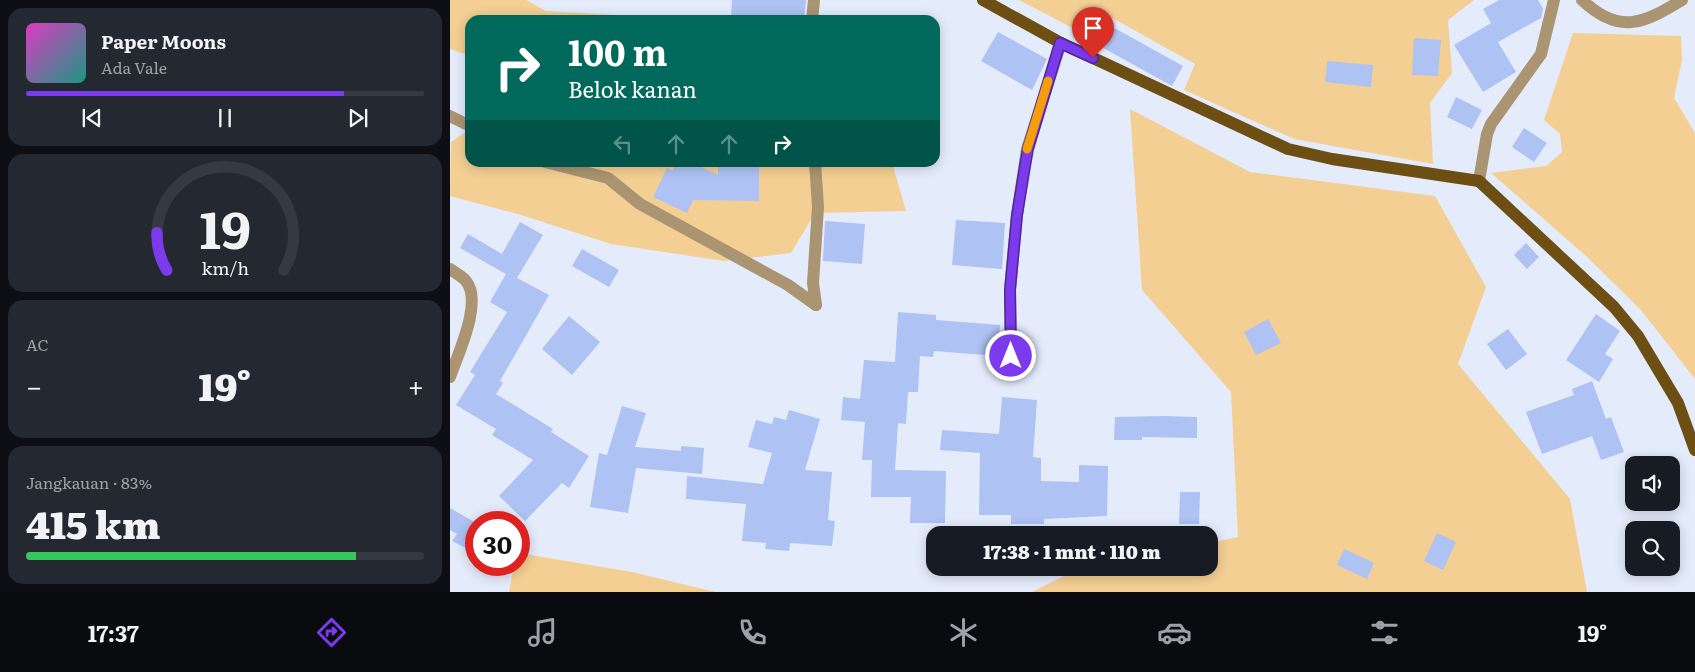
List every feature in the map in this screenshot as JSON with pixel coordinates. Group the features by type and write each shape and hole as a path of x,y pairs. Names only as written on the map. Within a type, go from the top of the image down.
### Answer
{"main road":[{"path":"983,0 1060,43 1288,149 1360,164 1479,180 1614,307 1638,336 1678,402 1695,450"}],"street":[{"path":"812,15 814,0"},
{"path":"1479,180 1486,134 1491,124 1541,54 1554,0"},
{"path":"1582,0 1606,18 1623,23 1639,22 1656,16 1682,0"},
{"path":"1011,356 1010,290 1017,215 1024,168 1060,43"},
{"path":"450,116 465,124"},
{"path":"565,167 608,178 640,204 788,285 816,305 813,283 818,207 815,167"},
{"path":"450,269 466,280 472,305 463,342 450,376"}],"shaded area":[{"path":"450,0 526,0 546,11 616,15 465,15 465,54 450,49"},
{"path":"1019,0 1474,0 1448,20 1452,73 1430,103 1433,164 1294,139 1184,90 1195,64 1098,10 1082,33"},
{"path":"1573,33 1681,36 1682,60 1674,98 1695,133 1695,379 1640,309 1586,256 1491,173 1546,166 1562,152 1560,134 1544,120"},
{"path":"1130,109 1250,172 1435,196 1486,287 1458,364 1570,499 1587,592 1032,592 1064,576 1218,576 1218,541 1238,537 1231,392 1142,290"},
{"path":"465,132 465,167 893,167 906,211 815,213 791,253 724,261 611,244 518,214 450,196 451,142"},
{"path":"530,555 632,572 716,592 509,592 512,576 530,576"}],"building":[{"path":"732,0 806,0 804,15 731,15"},
{"path":"1499,0 1538,0 1543,9 1541,18 1498,42 1516,72 1483,92 1454,45 1491,23 1483,9"},
{"path":"1109,25 1183,66 1172,86 1098,45"},
{"path":"998,32 1047,59 1032,90 981,61"},
{"path":"1414,38 1441,40 1438,76 1412,75"},
{"path":"1327,61 1373,65 1371,87 1325,82"},
{"path":"1456,97 1482,110 1472,129 1447,117"},
{"path":"1524,128 1547,143 1534,162 1512,147"},
{"path":"675,167 701,167 718,175 718,167 759,167 759,201 693,200 687,213 653,197 667,168 673,171"},
{"path":"956,220 1005,223 1002,269 952,265"},
{"path":"825,221 865,224 862,264 823,261"},
{"path":"520,222 543,235 517,278 549,295 500,381 503,383 496,394 553,429 551,432 589,456 569,488 562,483 530,516 530,511 515,511 499,496 533,460 492,435 496,429 456,405 475,375 470,372 507,312 490,302 506,274 460,248 468,234 502,254"},
{"path":"1526,243 1539,257 1527,269 1514,255"},
{"path":"582,249 619,270 609,287 572,266"},
{"path":"898,312 936,315 936,320 1000,325 998,356 934,351 933,357 920,356 918,392 908,392 906,424 898,423 895,470 946,471 945,523 910,523 911,497 871,497 872,460 862,460 865,422 841,420 843,397 860,399 864,360 895,362"},
{"path":"1596,314 1620,331 1605,354 1613,359 1599,382 1566,360"},
{"path":"569,316 600,342 572,375 542,349"},
{"path":"1268,319 1281,343 1256,355 1244,332"},
{"path":"1508,329 1527,354 1506,370 1487,344"},
{"path":"1592,381 1606,419 1611,417 1624,452 1601,460 1592,436 1542,454 1526,412 1574,395 1572,389"},
{"path":"1002,397 1037,400 1033,457 1041,458 1041,481 1079,482 1079,465 1108,466 1107,516 1044,519 1044,524 1011,524 1011,515 979,515 980,453 940,450 942,430 999,434"},
{"path":"622,406 646,413 635,447 681,451 681,446 704,448 702,474 636,468 628,513 590,507 599,453 607,455"},
{"path":"789,410 820,419 805,470 832,472 828,520 835,521 832,546 790,543 789,551 765,549 766,543 742,541 746,504 686,499 687,476 763,484 772,453 748,447 756,420 772,424 774,417 786,420"},
{"path":"1115,417 1197,417 1197,438 1142,437 1142,440 1114,440"},
{"path":"1180,492 1200,492 1199,524 1179,524"},
{"path":"450,508 465,517 465,548 452,541 457,534 450,530"},
{"path":"1437,533 1456,542 1443,570 1424,561"},
{"path":"1344,549 1374,563 1367,579 1337,565"}],"slow traffic":[{"path":"1027,149 1048,81"}],"route":[{"path":"1011,356 1010,290 1017,215 1028,149 1060,43 1093,58"}]}
